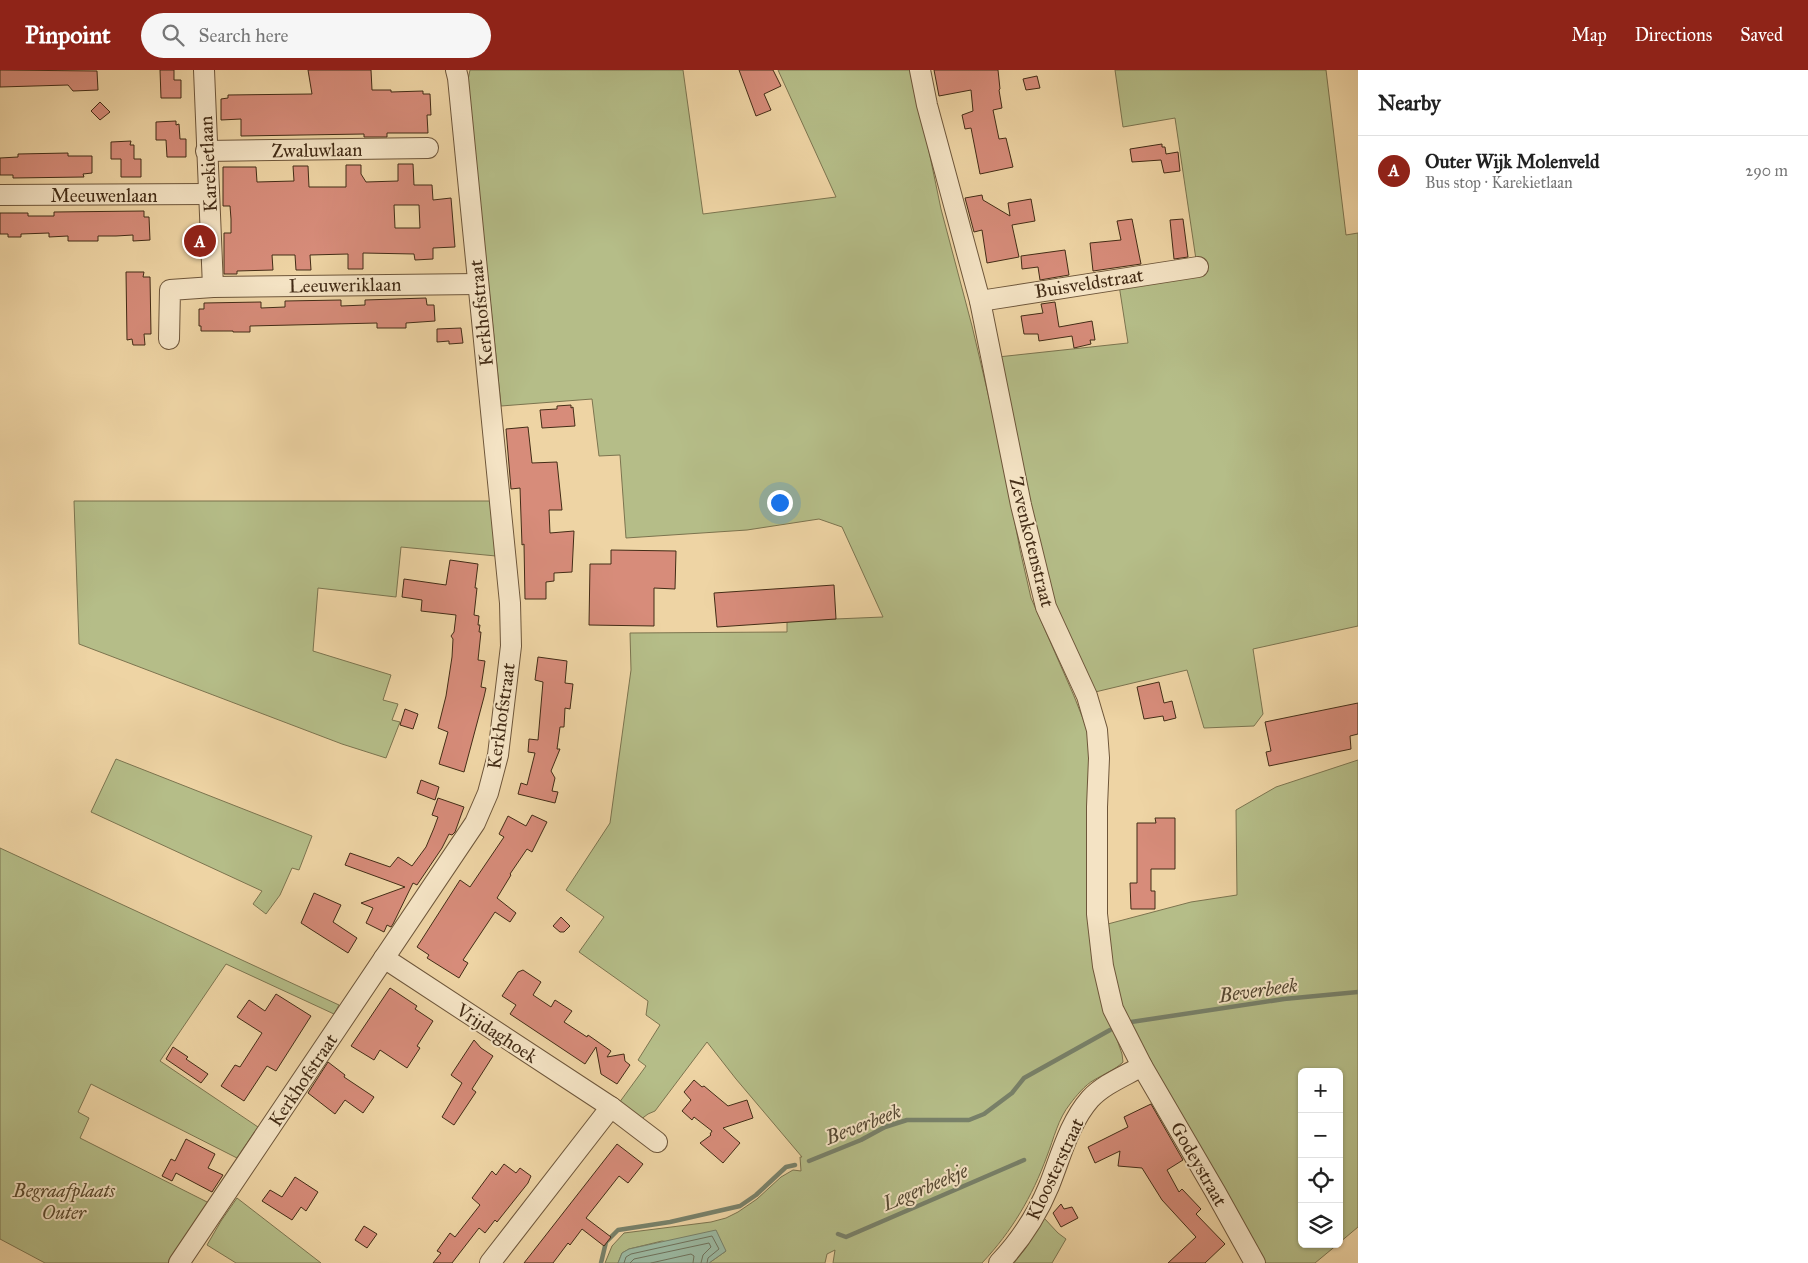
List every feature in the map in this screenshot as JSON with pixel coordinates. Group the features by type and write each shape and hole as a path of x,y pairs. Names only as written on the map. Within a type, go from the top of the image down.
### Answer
{"street":[{"name":"Karekietlaan","path":"204,70 213,287"},
{"name":"Zevenkotenstraat","path":"920,70 927,105 980,302 1021,505 1046,607 1087,696 1097,730 1099,758 1096,807 1097,914 1102,966 1113,1010 1142,1066"},
{"name":"Kerkhofstraat","path":"179,1263 474,823 488,793 498,756 511,646 510,604 457,74"},
{"name":"Zwaluwlaan","path":"206,151 428,148"},
{"name":"Meeuwenlaan","path":"0,195 209,194"},
{"name":"Buisveldstraat","path":"980,302 1198,267"},
{"name":"Leeuweriklaan","path":"213,287 478,284"},
{"path":"169,339 170,290 213,287"},
{"name":"Vrijdaghoek","path":"384,958 611,1107 657,1142"},
{"name":"Kloosterstraat","path":"999,1263 1010,1252 1032,1222 1076,1118 1091,1098 1106,1086 1142,1066"},
{"name":"Godeystraat","path":"1142,1066 1255,1263"},
{"path":"490,1263 611,1107"}],"green space":[{"path":"470,70 683,70 703,214 836,197 778,70 912,70 941,209 972,326 1002,453 1031,598 1087,729 1089,754 1088,896 1101,993 1123,1062 1087,1085 1066,1110 1028,1199 1003,1239 982,1263 833,1263 835,1250 827,1254 825,1263 709,1263 726,1251 662,1241 629,1249 622,1253 618,1263 605,1263 612,1246 624,1233 711,1222 738,1212 757,1199 781,1177 793,1170 801,1171 800,1157 802,1157 707,1042 655,1111 640,1120 619,1103 646,1066 638,1060 660,1025 646,1015 648,1001 579,952 604,917 566,890 610,823 631,670 630,633 787,632 787,621 883,617 842,527 819,519 747,530 626,538 620,455 599,456 592,399 501,406 470,103 468,80"},
{"path":"1115,70 1326,70 1346,235 1358,233 1358,626 1253,649 1263,714 1254,726 1204,728 1187,670 1091,693 1047,588 998,357 1128,343 1119,285 1198,273 1175,118 1123,127"},
{"path":"74,501 490,501 496,556 401,547 396,597 318,588 313,651 391,675 383,700 398,704 392,720 400,722 386,758 342,744 79,644"},
{"path":"116,759 312,836 299,870 292,868 280,895 266,914 253,904 262,891 91,812"},
{"path":"1358,760 1358,1227 1343,1240 1343,1068 1298,1068 1298,1248 1333,1248 1315,1263 1265,1263 1119,1010 1104,925 1191,902 1237,895 1236,810 1276,787"},
{"name":"Begraafplaats Outer","path":"0,848 339,1005 334,1014 226,964 160,1061 258,1127 237,1158 91,1084 78,1112 89,1118 80,1138 213,1205 170,1263 45,1263 0,1239"},
{"path":"237,1198 321,1263 236,1263 207,1245"},
{"path":"1044,1218 1066,1239 1052,1263 1014,1263 1025,1249"}],"water":[{"path":"716,1230 726,1251 709,1263 618,1263 622,1253 629,1249"}],"building":[{"path":"0,70 97,71 98,90 73,91 68,85 0,87"},
{"path":"160,70 174,70 174,80 181,80 181,98 161,98"},
{"path":"308,70 371,70 372,90 391,90 391,92 423,91 423,94 430,94 431,115 427,115 428,133 387,133 387,137 364,137 364,134 241,136 241,119 221,120 221,99 228,98 228,95 312,94"},
{"path":"739,70 773,70 781,86 764,94 771,110 756,116"},
{"path":"934,70 998,70 1002,108 993,110 999,139 1006,138 1013,167 980,174 971,128 965,129 962,115 973,111 971,90 939,96"},
{"path":"1037,76 1040,88 1026,90 1023,79"},
{"path":"100,102 110,112 100,120 91,111"},
{"path":"176,121 176,125 179,124 180,139 186,139 186,157 167,157 166,140 156,140 156,122"},
{"path":"131,141 130,145 134,145 134,159 141,159 141,177 121,177 121,159 111,159 111,142"},
{"path":"1162,144 1162,147 1165,147 1166,154 1178,152 1180,171 1164,173 1161,160 1132,162 1130,149"},
{"path":"68,153 68,156 92,156 92,173 83,174 84,177 13,178 13,175 0,175 0,158 18,157 18,154"},
{"path":"398,164 413,164 414,185 432,185 433,200 451,198 455,247 433,248 433,259 415,260 414,254 363,253 363,269 348,269 348,254 310,255 311,270 296,270 295,255 272,255 273,270 237,271 237,274 224,274 224,233 231,233 231,219 230,206 223,206 223,167 256,167 257,182 294,181 293,166 308,166 309,187 346,187 346,165 361,165 361,174 366,182 398,181","holes":["394,205 419,205 420,228 395,228"]},
{"path":"982,195 983,200 1010,216 1008,203 1031,199 1035,221 1012,225 1019,257 987,263 982,230 974,232 965,198"},
{"path":"144,211 144,217 149,217 150,240 133,241 133,235 98,236 98,241 68,241 68,236 49,237 49,233 21,234 21,237 8,237 8,234 0,234 0,213 28,213 28,216 54,216 54,212"},
{"path":"1132,219 1141,264 1093,271 1090,243 1121,240 1117,221"},
{"path":"1183,219 1188,257 1174,259 1170,220"},
{"path":"1065,250 1069,275 1040,280 1038,267 1022,269 1021,256"},
{"path":"126,272 144,272 143,277 150,277 151,334 144,334 145,345 133,345 132,339 127,340"},
{"path":"426,298 427,305 434,305 435,321 406,323 406,328 377,328 377,323 250,326 250,332 233,332 201,331 201,326 199,326 199,309 204,309 204,303 261,302 261,308 285,307 285,301 341,300 341,306 365,305 365,300"},
{"path":"1055,302 1059,327 1092,321 1095,340 1090,340 1091,344 1074,348 1072,336 1039,341 1038,334 1024,334 1021,316 1043,313 1041,304"},
{"path":"461,328 463,343 449,344 449,341 437,342 437,329"},
{"path":"571,405 571,408 573,407 575,426 542,428 540,410 557,409 557,406"},
{"path":"528,427 532,463 557,462 562,510 549,510 550,533 574,531 572,572 554,573 554,581 546,582 546,599 525,599 520,488 511,489 506,429"},
{"path":"611,550 676,551 675,589 654,588 654,626 589,625 590,564 611,564"},
{"path":"450,560 478,564 474,615 479,616 478,625 480,625 479,632 481,632 478,660 485,661 481,687 486,688 464,772 439,764 448,732 438,728 446,696 452,657 453,639 451,636 454,632 456,615 421,611 422,600 402,597 404,579 446,585"},
{"path":"834,585 836,619 717,627 714,593"},
{"path":"538,657 567,661 565,683 573,684 570,709 565,708 564,727 560,727 557,749 560,749 551,771 555,778 552,791 558,792 555,803 518,794 521,783 527,785 535,753 528,752 529,739 538,740 543,682 535,680"},
{"path":"1159,682 1164,703 1172,701 1176,718 1164,721 1163,716 1144,719 1137,687"},
{"path":"1358,703 1358,734 1350,736 1351,749 1269,766 1266,752 1271,751 1265,722"},
{"path":"405,709 418,714 413,729 400,725"},
{"path":"421,780 439,787 435,800 417,793"},
{"path":"438,798 464,807 455,832 452,835 449,834 442,848 417,885 413,883 393,924 391,927 387,925 384,932 366,923 373,908 361,903 405,887 345,865 350,853 390,867 398,857 412,866 426,847 434,828 438,817 432,815"},
{"path":"532,815 547,822 532,852 527,849 497,898 516,913 510,922 495,912 463,960 468,963 459,978 427,958 429,955 417,947 460,880 470,887 504,837 499,834 508,816 526,826"},
{"path":"1155,818 1175,818 1175,869 1151,869 1151,891 1155,891 1155,909 1131,909 1130,883 1137,883 1137,823 1156,823"},
{"path":"314,893 341,905 333,922 357,938 348,953 301,923"},
{"path":"561,917 570,926 564,932 560,932 553,926"},
{"path":"523,970 541,982 533,995 551,1007 555,1000 572,1011 564,1022 587,1037 588,1035 611,1051 607,1057 624,1054 625,1061 630,1065 617,1084 601,1074 596,1047 585,1064 510,1014 516,1005 502,996 518,972"},
{"path":"390,988 417,1006 415,1009 433,1021 417,1046 420,1048 407,1068 380,1050 374,1060 351,1046"},
{"path":"276,994 311,1016 276,1071 267,1066 244,1101 221,1086 235,1065 240,1067 262,1033 237,1017 249,1000 265,1011"},
{"path":"474,1040 481,1048 493,1056 472,1089 476,1092 454,1125 442,1117 462,1083 451,1075"},
{"path":"173,1047 188,1057 186,1059 208,1074 201,1083 166,1059"},
{"path":"328,1062 345,1075 344,1077 374,1097 363,1113 345,1100 335,1114 308,1093"},
{"path":"694,1080 728,1106 747,1100 753,1118 723,1128 740,1143 723,1163 700,1143 711,1135 712,1131 694,1117 692,1120 682,1111 691,1100 684,1092"},
{"path":"1151,1104 1183,1160 1167,1170 1179,1192 1182,1189 1201,1209 1196,1214 1225,1244 1205,1263 1168,1263 1196,1237 1162,1200 1142,1168 1118,1166 1120,1151 1095,1163 1088,1147 1128,1127 1124,1117"},
{"path":"186,1139 215,1154 208,1168 223,1175 212,1192 176,1173 172,1181 162,1176 171,1159 175,1161"},
{"path":"617,1144 643,1164 628,1183 619,1176 586,1218 611,1237 604,1246 582,1229 570,1245 568,1243 553,1263 524,1263"},
{"path":"504,1164 516,1173 520,1168 531,1176 528,1183 497,1222 495,1220 485,1233 479,1228 452,1263 433,1263 441,1253 437,1251 450,1233 455,1237 480,1205 472,1198 492,1171 496,1175"},
{"path":"295,1177 318,1192 306,1211 301,1207 292,1220 262,1201 270,1190 282,1197"},
{"path":"1061,1204 1064,1209 1072,1207 1078,1218 1061,1227 1053,1213"},
{"path":"364,1226 377,1234 367,1248 355,1240"}],"waterway":[{"name":"Beverbeek","path":"1131,1022 1284,999 1358,992"},
{"name":"Beverbeek","path":"809,1161 861,1140 885,1127 907,1120 969,1120 984,1114 1012,1093 1024,1078 1110,1030"},
{"name":"Legerbeekje","path":"838,1234 846,1237 1024,1160"},
{"name":"Beverbeek","path":"601,1263 606,1242 618,1230 670,1222 740,1206 756,1195 786,1167 795,1165"}],"place":[{"name":"Outer Wijk Molenveld","path":"200,241"}]}
